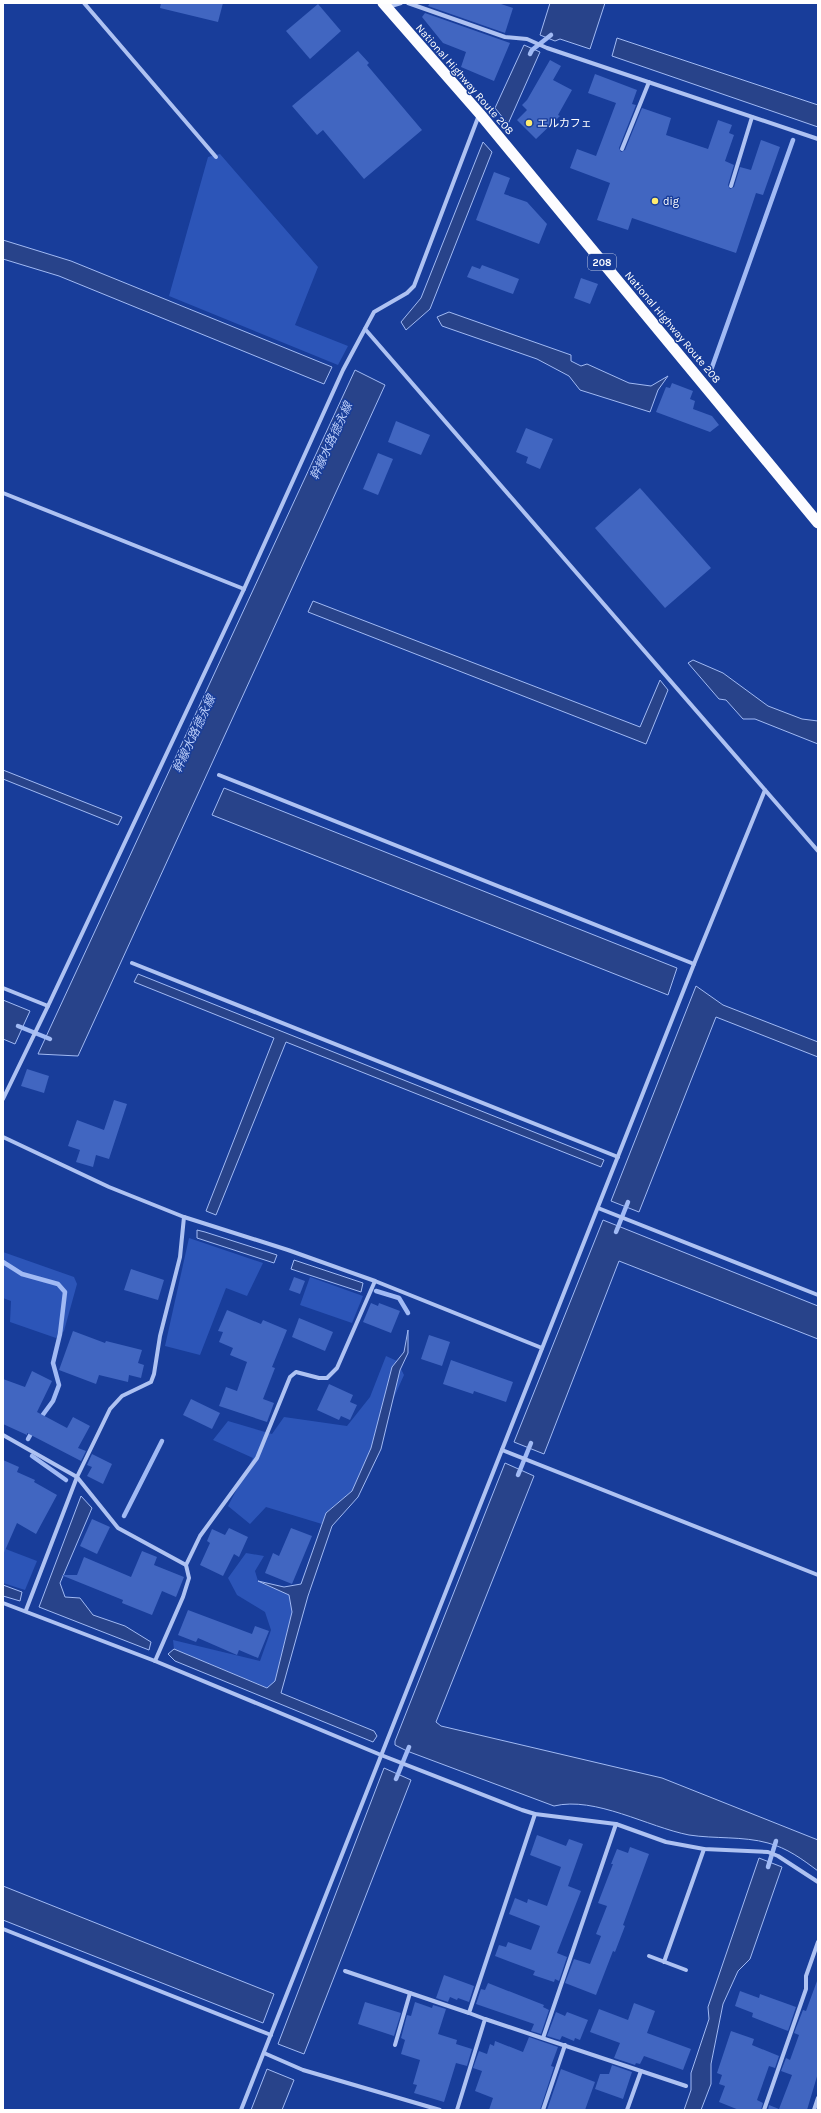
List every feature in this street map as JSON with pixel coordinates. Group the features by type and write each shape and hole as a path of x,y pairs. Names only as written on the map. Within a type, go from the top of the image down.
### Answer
{"highway":[{"name":"National Highway Route 208","path":"384,5 480,114 818,523"}],"street":[{"path":"84,3 216,156"},
{"path":"384,5 401,3"},
{"path":"408,3 505,36 527,39 547,48 818,139"},
{"path":"622,149 649,82"},
{"path":"3,1099 244,589 343,370 374,312 407,293 414,286 480,114"},
{"path":"731,186 752,117"},
{"path":"365,329 818,851"},
{"path":"3,493 244,589"},
{"path":"219,775 694,964"},
{"path":"241,2110 694,964 765,790"},
{"path":"132,963 618,1157"},
{"path":"3,988 48,1006"},
{"path":"3,1137 110,1187 184,1217 288,1250 375,1281 542,1348"},
{"path":"598,1208 818,1296"},
{"path":"26,1610 77,1477 110,1409 122,1396 151,1382 154,1374 160,1336 180,1257 184,1217"},
{"path":"155,1661 183,1597 189,1578 186,1565 200,1536 257,1458 290,1378 296,1372 319,1378 327,1378 337,1368 375,1281"},
{"path":"3,1435 77,1477 118,1528 186,1565"},
{"path":"502,1450 818,1575"},
{"path":"3,1603 26,1610 155,1661 381,1755 535,1814 616,1824 666,1842 704,1849 768,1852 778,1856 818,1882"},
{"path":"469,2013 535,1814"},
{"path":"543,2038 616,1824"},
{"path":"664,1962 704,1849"},
{"path":"3,1929 271,2035"},
{"path":"764,2110 806,1989 806,1976 818,1942"},
{"path":"649,1956 686,1970"},
{"path":"345,1971 686,2086"},
{"path":"395,2045 410,1993"},
{"path":"457,2110 485,2019"},
{"path":"543,2110 565,2045"},
{"path":"264,2053 303,2070 440,2110"},
{"path":"627,2110 641,2071"},
{"path":"814,2110 818,2098"}],"shaded area":[{"path":"220,154 318,267 295,325 348,346 338,365 169,296 208,157"},
{"path":"189,1238 263,1263 247,1296 226,1288 200,1355 165,1346"},
{"path":"3,1252 74,1277 77,1284 64,1331 56,1338 10,1322 11,1301 3,1298"},
{"path":"310,1277 363,1296 352,1323 300,1305"},
{"path":"386,1356 397,1361 404,1375 352,1491 326,1513 322,1524 266,1507 250,1524 228,1506 253,1458 213,1440 228,1421 272,1434 284,1417 347,1426 370,1397"},
{"path":"3,1548 37,1561 25,1590 3,1583"},
{"path":"246,1553 264,1556 255,1571 258,1581 289,1595 292,1612 275,1681 268,1688 174,1649 173,1640 260,1661 271,1630 265,1612 237,1595 228,1578"}],"water":[{"path":"550,3 605,3 590,49 560,39 555,41 540,35"},
{"path":"617,38 818,105 818,127 612,56"},
{"path":"524,45 540,52 508,124 495,108"},
{"path":"483,142 492,152 430,309 406,330 401,322 421,298"},
{"path":"3,240 71,261 332,367 324,384 59,276 3,259"},
{"path":"449,312 571,355 571,361 581,366 587,364 629,383 651,386 668,376 658,390 650,412 580,390 569,376 537,359 442,326 437,317"},
{"path":"355,370 385,385 78,1056 38,1054"},
{"path":"313,601 640,727 660,680 668,690 646,744 308,612"},
{"path":"693,660 723,673 768,706 802,719 818,721 818,744 755,719 743,719 726,700 719,699 688,663"},
{"path":"3,770 122,817 118,825 3,779"},
{"path":"224,788 677,968 668,995 212,815"},
{"path":"138,974 604,1160 601,1167 286,1042 216,1215 206,1211 274,1038 134,982"},
{"path":"696,986 723,1005 818,1042 818,1057 716,1017 639,1212 611,1201"},
{"path":"3,1000 30,1011 15,1044 3,1039"},
{"path":"603,1220 818,1306 818,1339 619,1261 544,1454 514,1442"},
{"path":"197,1230 277,1255 274,1263 197,1238"},
{"path":"294,1260 363,1283 361,1292 291,1269"},
{"path":"408,1330 408,1353 400,1370 381,1449 358,1497 332,1526 308,1596 281,1693 374,1731 377,1736 373,1742 175,1661 168,1654 174,1649 267,1688 275,1681 292,1612 289,1595 258,1581 284,1587 301,1584 326,1513 352,1491 371,1448 392,1367 404,1352"},
{"path":"505,1463 534,1476 436,1722 441,1726 662,1778 818,1840 818,1871 788,1851 768,1843 749,1839 689,1835 622,1814 587,1805 570,1804 554,1806 407,1751 395,1745 395,1741"},
{"path":"81,1496 92,1508 60,1583 65,1597 80,1598 93,1615 125,1626 151,1642 149,1650 39,1607"},
{"path":"3,1585 22,1592 20,1601 3,1596"},
{"path":"384,1768 411,1780 304,2054 278,2044"},
{"path":"759,1858 782,1867 750,1959 738,1971 723,2004 711,2064 711,2084 701,2110 684,2110 691,2090 691,2073 709,2019 708,2007"},
{"path":"3,1886 274,1994 263,2023 3,1920"},
{"path":"267,2069 294,2080 282,2110 251,2110"}],"building":[{"path":"161,3 223,3 218,22 160,8"},
{"path":"430,3 498,3 513,8 505,33 428,6"},
{"path":"318,4 341,31 310,59 286,31"},
{"path":"425,13 510,43 494,81 461,67 466,52 443,43 422,17"},
{"path":"358,51 369,63 367,65 422,130 364,179 323,130 317,135 292,106"},
{"path":"550,60 561,66 553,80 572,90 558,115 560,116 536,139 517,120 527,110 522,105 527,100"},
{"path":"595,74 637,90 632,104 636,105 619,148 621,152 625,150 642,108 671,118 666,135 708,149 718,120 732,125 729,133 734,135 725,161 734,165 728,185 730,189 734,187 740,167 751,170 761,140 780,147 763,195 756,193 736,253 632,218 628,230 597,220 610,183 570,168 577,149 596,156 616,103 588,93"},
{"path":"494,172 510,178 504,194 527,202 547,224 539,244 476,220"},
{"path":"482,265 519,279 513,294 467,277 472,266 480,269"},
{"path":"581,278 598,284 590,304 574,298"},
{"path":"672,383 693,391 690,399 695,401 693,409 712,416 719,425 710,432 656,412 666,387 670,388"},
{"path":"396,421 430,435 421,455 388,442"},
{"path":"526,428 553,439 540,469 526,463 528,457 516,452"},
{"path":"378,453 393,459 378,495 363,489"},
{"path":"640,488 711,568 665,608 595,528"},
{"path":"27,1069 49,1076 44,1093 21,1086"},
{"path":"114,1100 127,1104 109,1159 96,1155 93,1167 76,1162 80,1150 68,1146 77,1120 104,1130"},
{"path":"131,1269 164,1280 158,1300 124,1290"},
{"path":"294,1277 305,1281 300,1294 289,1290"},
{"path":"371,1303 378,1306 379,1303 400,1311 391,1333 363,1322"},
{"path":"227,1310 261,1324 263,1320 287,1330 272,1367 275,1368 263,1399 274,1403 267,1422 219,1406 226,1387 237,1391 247,1362 230,1355 233,1348 219,1342 223,1332 218,1331"},
{"path":"299,1318 333,1332 325,1351 292,1337"},
{"path":"73,1331 105,1343 106,1341 142,1350 138,1363 144,1365 141,1378 129,1375 128,1382 99,1375 96,1384 59,1370"},
{"path":"429,1335 450,1342 442,1366 421,1359"},
{"path":"451,1360 513,1382 506,1402 474,1391 473,1394 443,1384"},
{"path":"32,1371 52,1381 37,1412 67,1428 73,1417 90,1426 78,1448 86,1451 81,1461 27,1433 27,1435 3,1424 3,1379 25,1387"},
{"path":"329,1384 353,1395 350,1402 357,1405 350,1420 341,1416 339,1420 317,1410"},
{"path":"191,1399 220,1413 212,1429 183,1415"},
{"path":"92,1454 112,1464 103,1484 87,1476 92,1467 87,1465"},
{"path":"3,1460 19,1467 17,1472 35,1480 34,1482 57,1495 36,1534 17,1523 3,1555"},
{"path":"92,1519 110,1527 97,1554 80,1546"},
{"path":"229,1528 248,1537 239,1557 234,1554 223,1576 200,1565 210,1543 207,1541 212,1529 225,1535"},
{"path":"291,1528 312,1536 292,1584 265,1573 273,1553 279,1556"},
{"path":"142,1551 157,1557 154,1565 184,1577 176,1597 162,1591 152,1615 122,1603 123,1600 61,1575 77,1575 84,1557 131,1577"},
{"path":"188,1610 252,1634 255,1626 269,1631 258,1658 239,1650 237,1655 198,1638 196,1642 178,1635"},
{"path":"537,1835 566,1846 569,1839 583,1844 568,1886 581,1891 557,1953 567,1957 559,1981 555,1979 554,1982 533,1975 535,1971 495,1956 499,1945 506,1947 508,1942 531,1950 540,1926 509,1914 515,1898 527,1903 528,1899 547,1906 561,1867 530,1855"},
{"path":"630,1847 649,1854 623,1925 625,1926 615,1952 613,1951 596,1995 565,1983 574,1959 590,1964 601,1936 596,1934 607,1906 598,1903 613,1864 611,1864 617,1849 628,1853"},
{"path":"444,1975 474,1986 469,2002 450,1997 448,2002 436,1998"},
{"path":"817,1981 818,2073 807,2110 768,2110 769,2105 779,2109 792,2075 781,2071 786,2058 790,2060 799,2035 794,2033 803,2010 806,2011"},
{"path":"488,1983 544,2005 543,2007 549,2010 541,2034 531,2031 534,2024 476,2004 481,1989 485,1990"},
{"path":"740,1991 759,1998 760,1994 796,2007 788,2031 752,2017 753,2013 735,2006"},
{"path":"365,2002 401,2013 394,2036 358,2024"},
{"path":"415,2002 432,2008 433,2005 446,2009 438,2034 457,2040 456,2044 472,2049 467,2066 456,2063 444,2102 414,2093 417,2085 413,2084 420,2060 401,2054 405,2040 401,2038 407,2015 411,2016"},
{"path":"634,2003 655,2011 647,2033 691,2049 683,2070 644,2056 640,2064 636,2063 635,2065 614,2058 620,2043 590,2032 599,2009 628,2020"},
{"path":"556,2012 565,2016 567,2012 588,2020 580,2040 575,2038 574,2041 562,2036 560,2040 547,2036"},
{"path":"731,2031 754,2039 752,2045 779,2056 775,2068 769,2066 757,2100 763,2103 761,2110 739,2110 719,2102 725,2086 719,2084 722,2075 717,2073"},
{"path":"529,2037 558,2047 551,2066 554,2067 540,2110 489,2110 493,2098 475,2091 482,2071 473,2068 479,2051 487,2054 490,2044 494,2046 495,2041 523,2052"},
{"path":"612,2065 632,2072 623,2099 595,2089 600,2074 609,2074"},
{"path":"561,2069 595,2082 585,2110 547,2110"}],"waterway":[{"name":"幹線水路徳永線","path":"530,54 532,50 551,35"},
{"path":"711,370 793,140"},
{"name":"幹線水路徳永線","path":"18,1026 50,1039"},
{"path":"616,1232 628,1202"},
{"path":"3,1262 22,1274 58,1284 65,1292 60,1334 53,1363 59,1385 53,1401 39,1420"},
{"path":"376,1291 399,1298 408,1313"},
{"path":"28,1439 33,1430"},
{"path":"124,1516 162,1441"},
{"path":"518,1475 531,1443"},
{"path":"32,1456 66,1480"},
{"path":"396,1779 409,1747"},
{"path":"768,1867 776,1841"}],"place":[{"name":"エルカフェ","path":"529,123"},
{"name":"dig","path":"655,201"}]}
